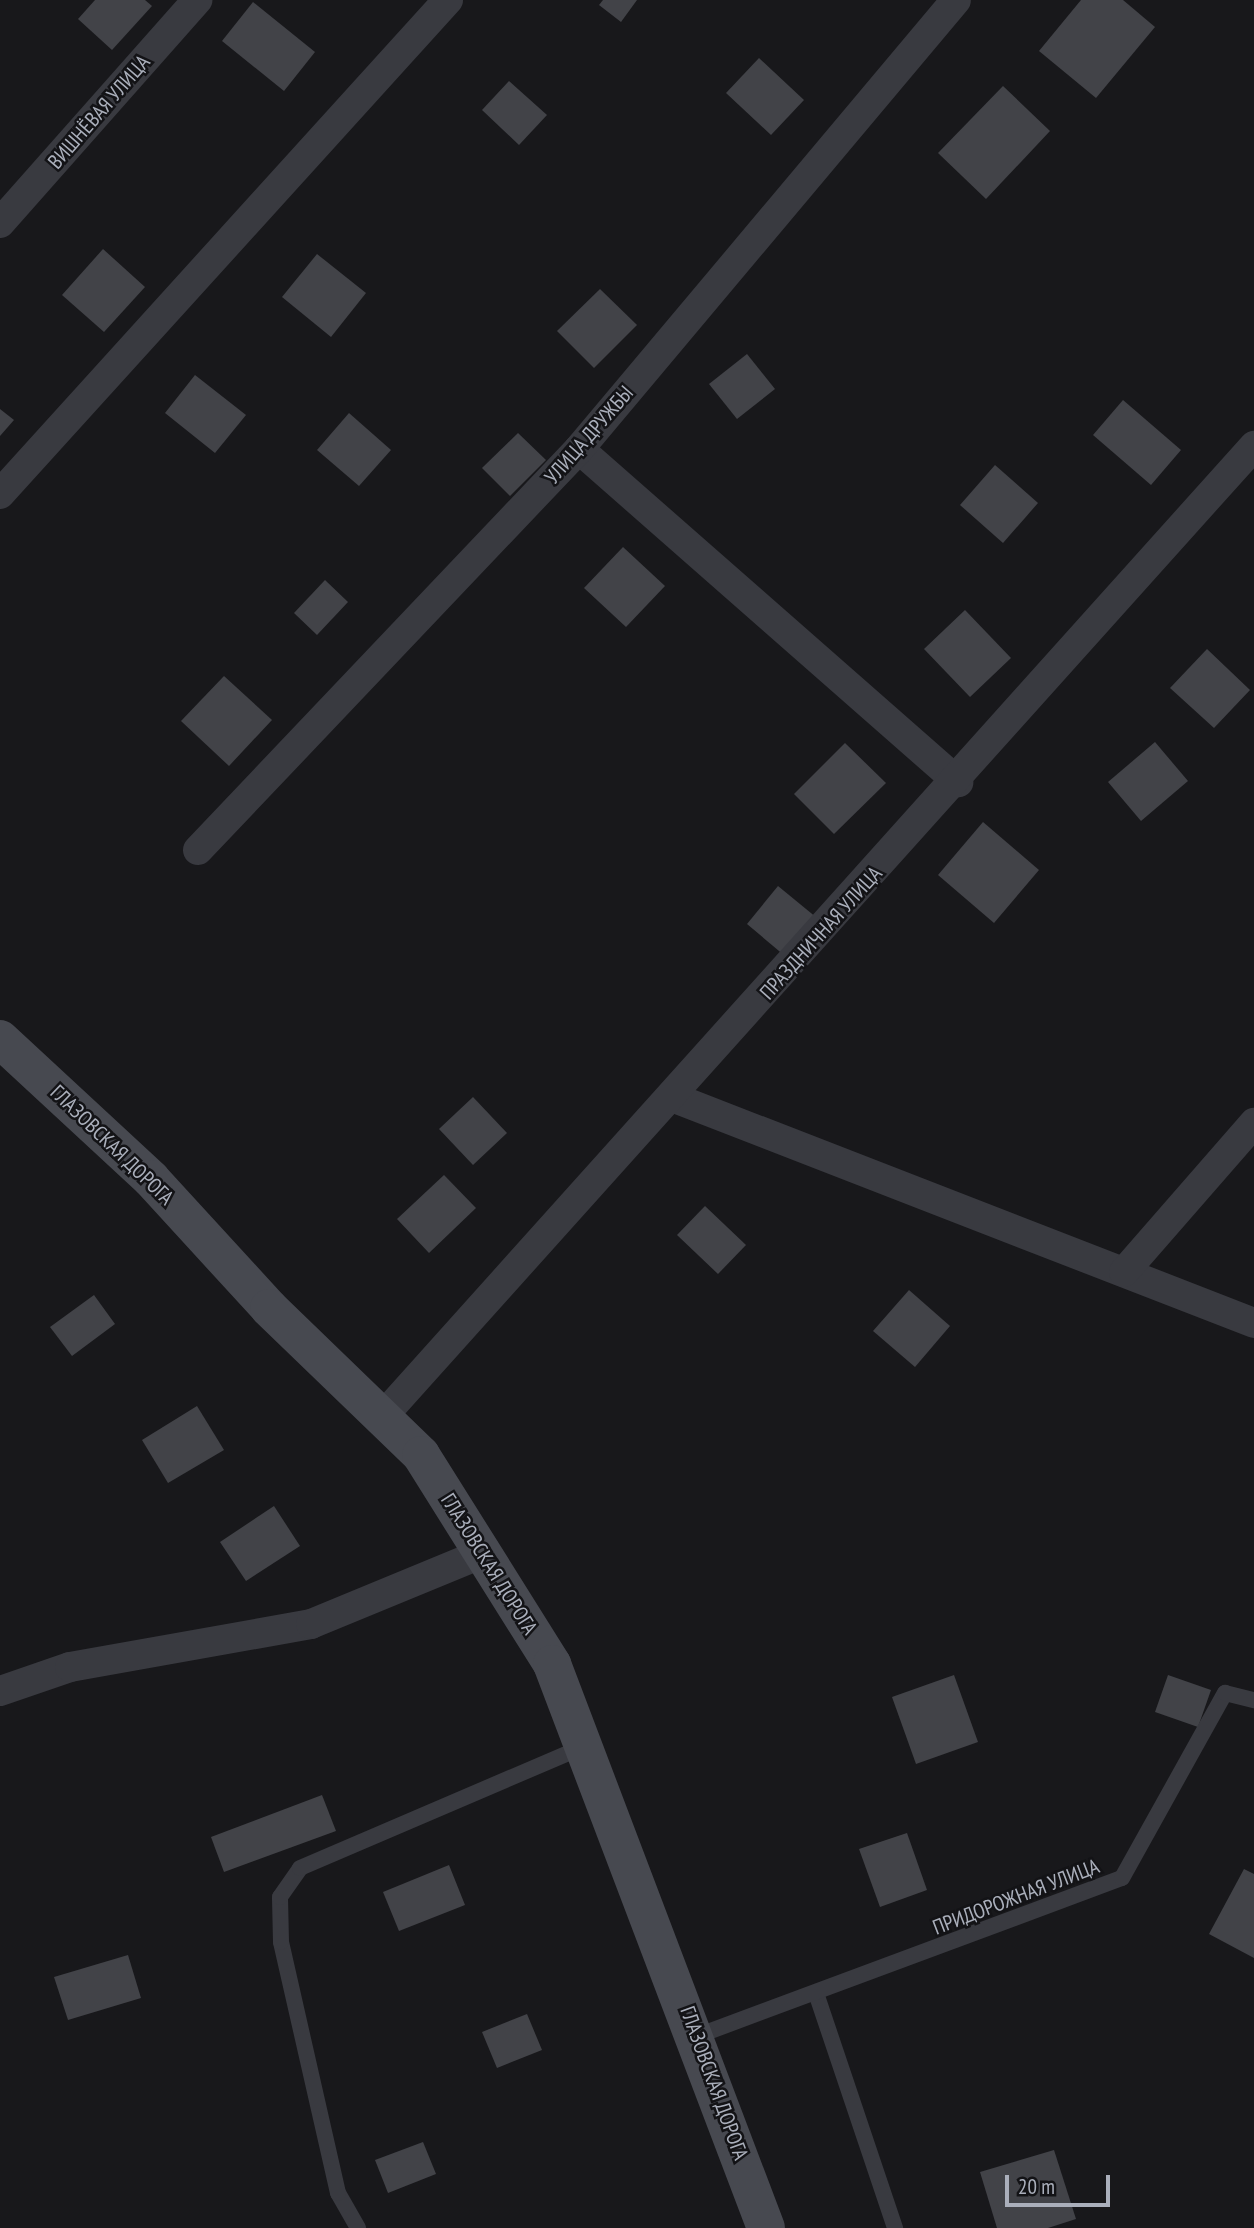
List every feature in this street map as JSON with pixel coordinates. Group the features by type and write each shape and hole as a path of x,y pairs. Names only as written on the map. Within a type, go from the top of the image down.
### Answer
{"street":[{"name":"ВИШНЁВАЯ УЛИЦА","path":"0,223 197,0"},
{"path":"0,494 448,0"},
{"name":"УЛИЦА ДРУЖБЫ","path":"198,850 579,449 956,0"},
{"name":"ПРАЗДНИЧНАЯ УЛИЦА","path":"383,1416 958,782 1254,446"},
{"path":"579,449 958,782"},
{"name":"ГЛАЗОВСКАЯ ДОРОГА","path":"0,1039 151,1179 269,1308 421,1455 552,1664 697,2036 766,2228"},
{"path":"672,1097 1254,1323"},
{"path":"1124,1272 1254,1123"},
{"path":"0,1691 70,1667 311,1623 483,1553"}],"lane":[{"name":"ПРИДОРОЖНАЯ УЛИЦА","path":"697,2036 817,1996 1122,1878 1225,1693 1254,1700"},
{"path":"358,2228 338,2193 281,1942 280,1897 300,1868 584,1746"},
{"path":"817,1996 895,2228"}],"building":[{"path":"95,0 145,0 152,6 112,50 78,19"},
{"path":"603,0 637,0 621,22 599,5"},
{"path":"1081,0 1123,0 1155,27 1096,98 1039,51"},
{"path":"253,2 315,52 284,91 222,41"},
{"path":"759,58 804,100 771,135 726,93"},
{"path":"509,81 547,115 519,145 482,110"},
{"path":"1003,86 1050,131 986,199 938,153"},
{"path":"103,249 145,287 104,332 62,295"},
{"path":"317,254 366,293 331,337 282,297"},
{"path":"600,289 637,325 594,368 557,331"},
{"path":"747,354 775,389 737,419 709,384"},
{"path":"195,375 246,415 215,453 165,413"},
{"path":"1123,400 1181,450 1151,485 1093,435"},
{"path":"0,409 14,420 0,436"},
{"path":"349,413 391,450 359,486 317,450"},
{"path":"518,433 546,460 510,496 482,468"},
{"path":"995,465 1038,503 1003,543 960,505"},
{"path":"623,547 665,586 626,627 584,588"},
{"path":"325,580 348,602 317,635 294,613"},
{"path":"965,610 1011,658 970,697 924,649"},
{"path":"1207,649 1250,690 1214,728 1170,688"},
{"path":"224,676 272,720 229,766 181,721"},
{"path":"1155,742 1188,781 1141,821 1108,782"},
{"path":"845,743 886,783 834,834 794,794"},
{"path":"983,822 1039,870 994,923 938,875"},
{"path":"778,886 817,918 785,956 747,924"},
{"path":"473,1097 507,1133 473,1165 439,1129"},
{"path":"444,1175 476,1208 429,1253 397,1219"},
{"path":"705,1206 746,1245 718,1274 677,1235"},
{"path":"909,1290 950,1326 915,1367 873,1331"},
{"path":"94,1295 115,1324 72,1356 50,1327"},
{"path":"197,1406 224,1450 168,1483 142,1440"},
{"path":"274,1506 300,1546 246,1581 220,1542"},
{"path":"954,1675 978,1742 916,1764 892,1697"},
{"path":"1168,1675 1211,1690 1198,1727 1155,1712"},
{"path":"322,1795 336,1831 224,1872 211,1837"},
{"path":"907,1833 927,1890 880,1907 859,1849"},
{"path":"449,1865 465,1905 399,1931 383,1892"},
{"path":"1244,1869 1254,1874 1254,1958 1209,1934"},
{"path":"128,1955 141,1998 68,2020 54,1977"},
{"path":"527,2014 542,2050 497,2068 482,2032"},
{"path":"423,2142 436,2174 388,2193 375,2160"},
{"path":"1054,2150 1076,2219 1048,2228 997,2228 980,2172"}]}
